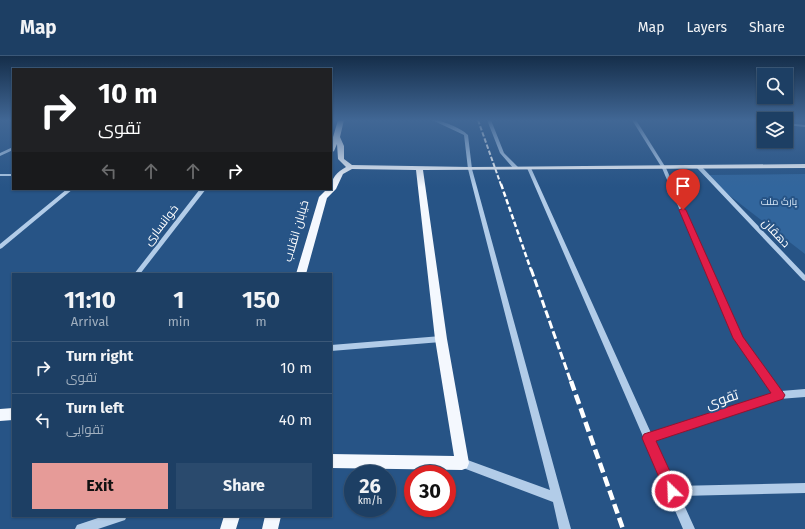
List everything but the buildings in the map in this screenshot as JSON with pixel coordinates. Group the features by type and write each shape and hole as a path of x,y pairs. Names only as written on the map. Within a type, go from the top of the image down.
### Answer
{"main road":[{"path":"340,142 342,147 340,154 341,159 350,167 470,169 805,166"},
{"name":"خیابان انقلاب","path":"332,188 340,173 350,167"},
{"path":"332,461 462,462 441,339 419,169"},
{"name":"خیابان انقلاب","path":"301,273 320,194 327,190"},
{"path":"0,415 12,414"},
{"path":"228,529 232,517"},
{"path":"270,529 273,517"}],"street":[{"path":"467,142 470,169 565,529"},
{"path":"497,142 502,153 516,168"},
{"path":"648,142 664,168 738,338 779,395"},
{"path":"0,155 12,149"},
{"name":"دهقان","path":"699,167 805,279"},
{"path":"529,168 689,529"},
{"path":"0,175 12,175"},
{"path":"0,247 69,190"},
{"name":"خوانساری","path":"138,273 202,190"},
{"path":"332,348 441,339"},
{"name":"تقوی","path":"649,438 779,395 805,393"},
{"path":"462,462 557,498"},
{"path":"672,491 805,488"},
{"path":"81,529 118,517"}],"green space":[{"name":"پارک ملت","path":"805,174 805,254 703,175"}],"railway":[{"path":"486,142 501,185"},
{"path":"501,184 531,270"},
{"path":"531,269 571,382"},
{"path":"571,381 623,529"}],"route":[{"path":"672,491 649,438 779,395 738,338 683,210"}]}
